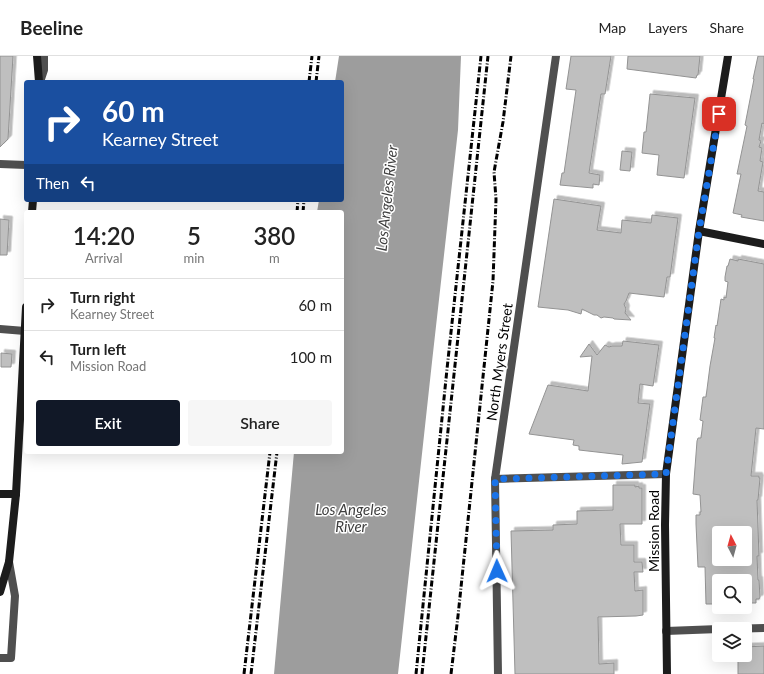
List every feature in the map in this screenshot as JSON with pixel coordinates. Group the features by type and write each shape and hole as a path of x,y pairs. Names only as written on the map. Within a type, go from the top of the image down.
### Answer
{"main road":[{"path":"37,56 39,80"},
{"name":"Mission Road","path":"667,674 665,525 666,474 699,231 728,56"},
{"path":"699,231 764,244"},
{"path":"0,592 9,562 16,494 24,349"},
{"path":"0,494 16,494"}],"street":[{"path":"40,80 44,70 44,56"},
{"name":"North Myers Street","path":"498,674 495,479 556,56"},
{"path":"0,164 24,165"},
{"path":"0,329 24,331"},
{"path":"495,479 666,474"},
{"path":"0,658 11,658 15,596 9,562"},
{"path":"752,628 764,628"},
{"path":"666,630 712,629"}],"water":[{"name":"Los Angeles River","path":"339,56 461,56 458,130 398,674 274,674 294,454 344,454 344,210 317,210 319,202 344,202 344,80 335,80"}],"building":[{"path":"0,56 13,56 8,139 0,147"},
{"path":"571,56 611,56 605,94 601,94 589,173 600,175 599,185 593,184 593,188 560,185 562,173 564,173 576,90 566,89"},
{"path":"628,56 700,56 698,75 696,78 627,69"},
{"path":"758,56 764,56 764,124 762,123 759,140 761,141 759,147 762,148 760,161 763,162 758,191 764,192 764,221 741,217 742,215 733,213 741,174 737,174 747,126 745,125"},
{"path":"650,94 695,98 684,178 657,175 659,155 642,153"},
{"path":"622,151 632,152 630,171 620,170"},
{"path":"554,199 601,206 597,230 621,233 622,220 651,223 652,215 678,218 670,277 667,277 664,297 629,293 624,304 626,309 625,313 631,320 601,318 582,309 581,314 568,310 538,307"},
{"path":"0,219 9,220 7,255 0,255"},
{"path":"730,259 764,264 764,429 756,428 751,476 759,476 760,478 757,500 759,556 757,556 760,597 759,599 756,599 756,603 752,603 752,574 712,574 712,604 706,604 705,567 698,567 696,515 700,515 701,512 700,495 693,494 697,441 698,438 701,438 703,421 700,420 703,397 706,397 721,299 724,300 724,297 726,298 728,282 725,281 725,277"},
{"path":"623,341 659,345 653,386 640,384 638,403 650,404 642,462 622,464 623,455 579,450 579,446 573,445 574,440 529,434 548,385 588,391 592,356 580,357 589,344 597,355 605,345 609,347 622,346"},
{"path":"1,353 12,354 11,367 1,367"},
{"path":"613,485 635,485 635,487 639,486 639,488 642,488 642,524 620,524 621,545 634,545 634,562 642,562 643,572 634,572 635,591 643,590 643,615 598,617 599,664 614,663 614,674 515,674 511,531 553,530 553,525 577,524 577,511 613,510"},
{"path":"764,646 764,674 738,674 738,662 752,662 752,647"}],"railway":[{"path":"309,80 312,56"},
{"path":"316,80 319,56"},
{"path":"416,674 481,56"},
{"path":"422,674 488,56"},
{"path":"451,674 493,281 496,199 494,172 503,122 511,56"},
{"path":"297,210 298,202"},
{"path":"303,210 304,202"},
{"path":"244,674 270,454"},
{"path":"251,674 277,454"}],"route":[{"path":"497,571 495,479 666,474 699,231 719,114"}]}
